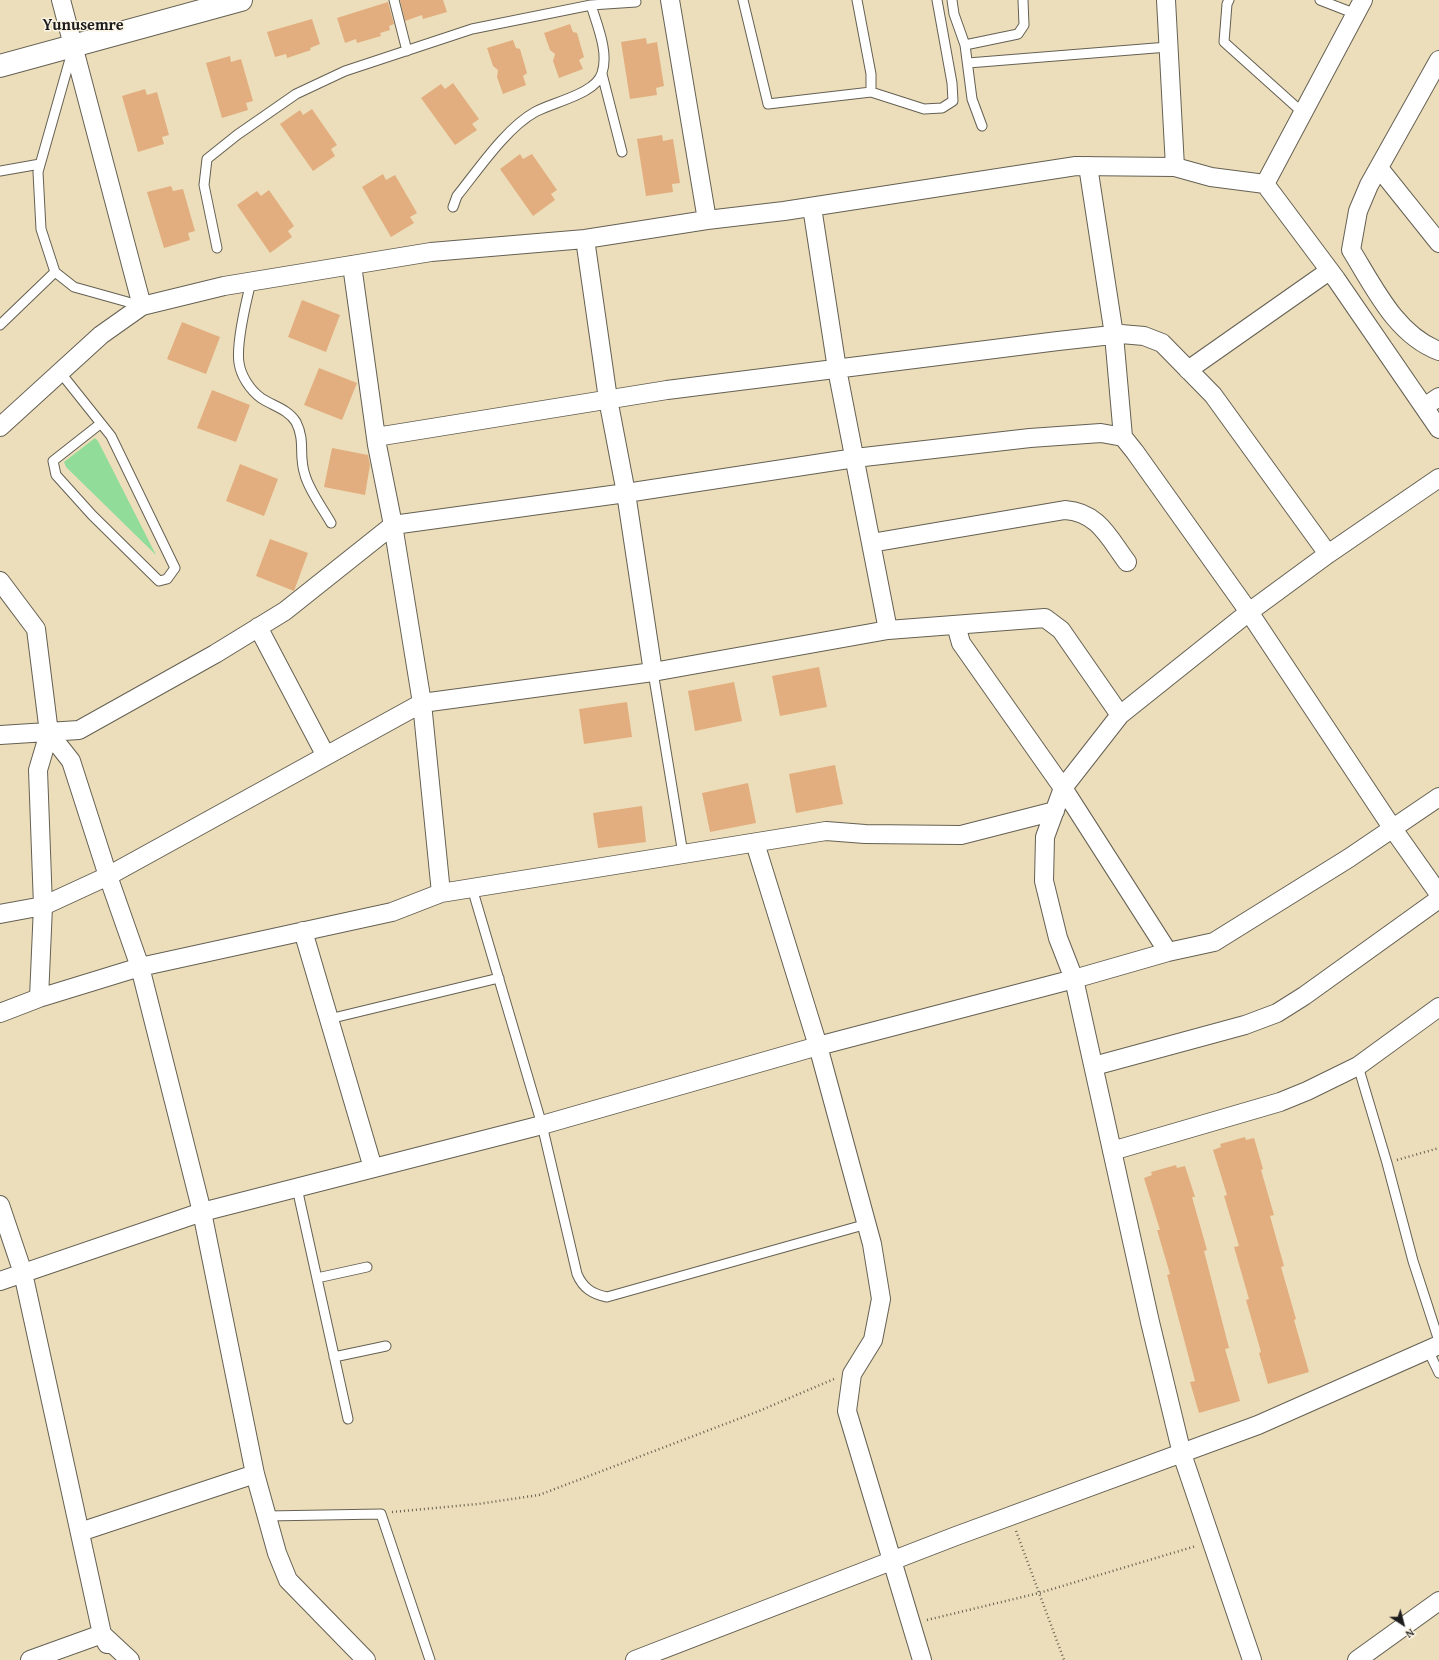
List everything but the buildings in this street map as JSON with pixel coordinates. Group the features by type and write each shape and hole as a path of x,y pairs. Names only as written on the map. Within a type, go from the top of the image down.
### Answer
{"street":[{"path":"61,0 142,306"},
{"path":"0,66 241,0"},
{"path":"670,0 707,220"},
{"path":"1166,0 1174,167"},
{"path":"1265,184 1359,7"},
{"path":"1439,60 1433,85 1379,168 1358,211 1351,250 1391,315 1426,346 1439,351"},
{"path":"1088,166 1114,335 1122,437 1249,612 1393,829 1439,894"},
{"path":"0,427 101,335 142,306 224,286 431,252 585,239 707,220 812,207 1069,167 1088,166 1174,167 1210,177 1265,184 1329,271 1439,429"},
{"path":"1379,168 1439,243"},
{"path":"812,207 838,369 888,630"},
{"path":"585,239 608,400 626,493 654,672"},
{"path":"352,265 376,437 393,525 422,703 441,893"},
{"path":"1188,370 1329,271"},
{"path":"376,437 667,390 1114,335 1144,336 1162,343 1213,395 1328,554"},
{"path":"1424,407 1439,397"},
{"path":"0,735 79,730 215,654 285,611 393,525 626,493 855,458 1054,436 1101,433 1122,437"},
{"path":"1252,1660 1182,1454 1150,1322 1074,979 1058,938 1044,881 1045,837 1063,788 1120,715 1249,612 1328,554 1439,478"},
{"path":"871,543 1065,510 1085,514 1096,521 1127,562"},
{"path":"0,581 36,629 49,733 38,770 43,906 39,998"},
{"path":"0,914 43,906 108,876 422,703 654,672 888,630 1045,618 1061,630 1120,715"},
{"path":"956,625 961,643 1063,788 1168,952"},
{"path":"258,627 326,756"},
{"path":"49,733 71,761 108,876 140,967 202,1212 254,1474 277,1553 288,1580 366,1660"},
{"path":"0,1281 202,1212 542,1125 818,1046 1074,979 1168,952 1214,942 1393,829 1439,797"},
{"path":"0,1013 39,998 140,967 392,912 441,893 826,831 866,834 961,835 1054,811"},
{"path":"755,843 818,1046 872,1244 881,1299 873,1340 852,1374 847,1412 922,1660"},
{"path":"1094,1066 1245,1025 1277,1013 1304,996 1439,899"},
{"path":"303,931 373,1168"},
{"path":"1112,1151 1280,1102 1307,1092 1358,1066 1439,1007"},
{"path":"0,1205 23,1273 102,1634 113,1660"},
{"path":"635,1660 893,1560 1258,1425 1435,1345"},
{"path":"80,1532 254,1474"},
{"path":"1357,1660 1439,1601"},
{"path":"30,1660 102,1634"},
{"path":"102,1634 130,1660"}],"lane":[{"path":"394,0 407,51"},
{"path":"743,0 768,104 871,92 924,109 942,108 953,101 952,84 938,0"},
{"path":"857,0 871,74 871,92"},
{"path":"952,0 954,14 965,45 972,99 982,126"},
{"path":"965,45 1018,34 1024,25 1023,0"},
{"path":"1230,0 1227,4 1224,42 1303,113"},
{"path":"1320,0 1359,7"},
{"path":"217,248 204,185 207,159 237,135 296,94 345,71 472,29 591,5 636,2"},
{"path":"591,5 600,34 604,60 602,74 622,152"},
{"path":"74,45 40,164 38,190 41,229 55,272 74,287 142,306"},
{"path":"968,63 1168,47"},
{"path":"453,206 457,196 509,133 535,112 593,86 602,74"},
{"path":"0,171 40,164"},
{"path":"0,325 55,272"},
{"path":"251,282 240,347 239,362 242,374 261,398 286,412 295,420 302,436 302,464 305,477 331,523"},
{"path":"60,372 110,436 175,568 167,579 159,581 92,514 56,475 53,461 100,424"},
{"path":"654,672 683,854"},
{"path":"472,888 542,1125 577,1274 585,1287 598,1296 607,1297 867,1224"},
{"path":"329,1019 499,978"},
{"path":"1358,1066 1387,1163 1413,1261 1435,1345 1439,1373"},
{"path":"297,1188 348,1419"},
{"path":"317,1278 367,1267"},
{"path":"334,1357 386,1346"},
{"path":"267,1516 381,1514 430,1660"}],"path":[{"path":"1387,1163 1439,1148"},
{"path":"381,1514 478,1504 539,1495 759,1411 817,1386 852,1374"},
{"path":"1010,1517 1064,1660"},
{"path":"912,1624 1039,1593 1212,1542"}],"green space":[{"path":"95,438 98,441 156,555 66,467 64,462"}],"district":[{"name":"Yunusemre","path":"83,26"}]}
